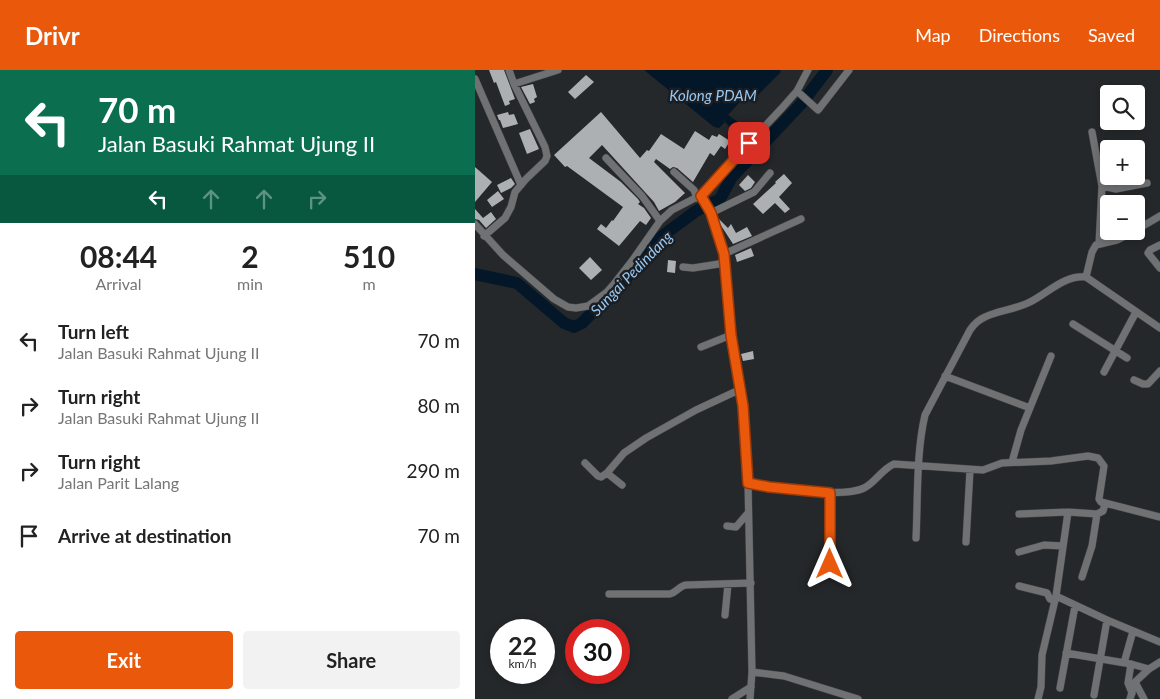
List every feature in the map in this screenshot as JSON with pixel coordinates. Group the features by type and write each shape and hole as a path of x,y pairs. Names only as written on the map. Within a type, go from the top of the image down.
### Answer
{"street":[{"path":"484,236 505,218 511,207 513,195 545,161 547,156 547,152 509,70"},
{"path":"514,84 558,70"},
{"path":"475,224 503,255 554,299 567,307 588,306 607,292 660,221 672,210 699,197 799,93 808,70"},
{"path":"799,93 818,110 849,70"},
{"path":"475,79 521,185"},
{"path":"1092,132 1102,186 1099,244"},
{"path":"606,158 642,196 660,221"},
{"path":"674,172 695,190 710,211 724,254 731,335 745,420 751,583 751,699"},
{"path":"710,211 754,192 770,173"},
{"path":"1102,186 1116,189 1147,183"},
{"path":"1145,225 1160,216"},
{"path":"724,254 801,219"},
{"path":"1086,277 1093,248 1099,244 1117,240"},
{"path":"1160,245 1149,250 1148,253 1160,268"},
{"path":"683,267 693,268 725,263"},
{"path":"916,538 919,466 922,426 925,415 970,330 979,320 1028,303 1062,282 1086,277 1160,328"},
{"path":"1104,372 1136,312"},
{"path":"1073,324 1127,358"},
{"path":"701,347 731,335"},
{"path":"1012,462 1021,430 1051,356"},
{"path":"1134,380 1148,384 1160,371"},
{"path":"945,376 1030,408"},
{"path":"585,463 598,476 601,476 607,473 624,454 645,438 696,410 741,389"},
{"path":"748,483 830,493 863,489 894,464 986,470 1002,463 1051,461 1088,456 1095,457 1104,466 1099,500 1101,502 1160,517"},
{"path":"966,542 970,470"},
{"path":"607,473 622,485"},
{"path":"830,493 830,564"},
{"path":"1019,514 1069,512 1097,514 1103,511 1105,504"},
{"path":"1039,699 1042,655 1055,598 1069,512"},
{"path":"727,526 736,527 748,513"},
{"path":"1082,577 1092,546 1097,514"},
{"path":"1019,552 1044,545 1063,546"},
{"path":"609,594 670,594 676,593 684,586 751,583"},
{"path":"725,615 728,584"},
{"path":"1019,586 1047,593 1051,599 1055,598 1160,642"},
{"path":"1060,688 1075,606"},
{"path":"1094,695 1107,620"},
{"path":"1131,696 1127,663 1133,631"},
{"path":"1066,653 1127,663 1149,669"},
{"path":"1131,696 1135,682 1160,662"},
{"path":"752,672 784,676 858,699"},
{"path":"1135,682 1144,699"},
{"path":"732,699 751,686"}],"water":[{"name":"Kolong PDAM","path":"644,70 780,70 781,72 755,98 746,95 728,115 738,122 737,127 731,128 725,122 719,128 714,127"}],"building":[{"path":"489,70 504,70 515,99 509,101 510,104 505,106 496,82 494,83"},
{"path":"586,75 594,82 575,99 568,92"},
{"path":"533,84 537,97 534,99 535,102 530,104 521,87"},
{"path":"508,112 509,115 514,114 518,124 503,128 497,115"},
{"path":"601,112 640,158 647,150 649,151 661,134 684,149 695,131 709,140 712,135 717,137 719,134 730,141 725,149 721,146 714,156 710,153 693,182 677,168 673,167 670,169 656,159 654,162 685,193 675,202 659,211 654,202 602,145 589,158 621,182 638,199 640,202 638,204 644,208 651,218 646,225 640,221 619,246 597,229 601,224 606,228 623,207 567,166 565,167 554,155"},
{"path":"530,129 539,149 527,154 519,133"},
{"path":"475,167 492,182 475,202"},
{"path":"784,174 792,183 779,197 790,209 785,213 775,203 763,214 753,204"},
{"path":"748,175 755,182 751,188 745,191 739,185"},
{"path":"511,178 515,184 501,193 497,185"},
{"path":"498,191 504,199 492,207 487,200"},
{"path":"475,209 483,218 491,212 496,219 486,228 479,220 475,219"},
{"path":"719,219 728,228 731,224 736,233 747,227 752,236 733,244 720,224"},
{"path":"751,248 754,256 737,262 735,255"},
{"path":"590,257 602,270 591,280 579,268"},
{"path":"668,260 676,261 675,273 667,272"},
{"path":"753,351 754,359 743,361 741,354"}],"waterway":[{"name":"Sungai Pedindang","path":"475,274 517,283 564,323 574,327 582,323 639,265 645,254 661,237 696,211 720,199 732,177 801,104 827,70"}],"route":[{"path":"749,143 701,196 710,210 724,254 731,335 742,393 748,483 830,493 830,564"}]}
